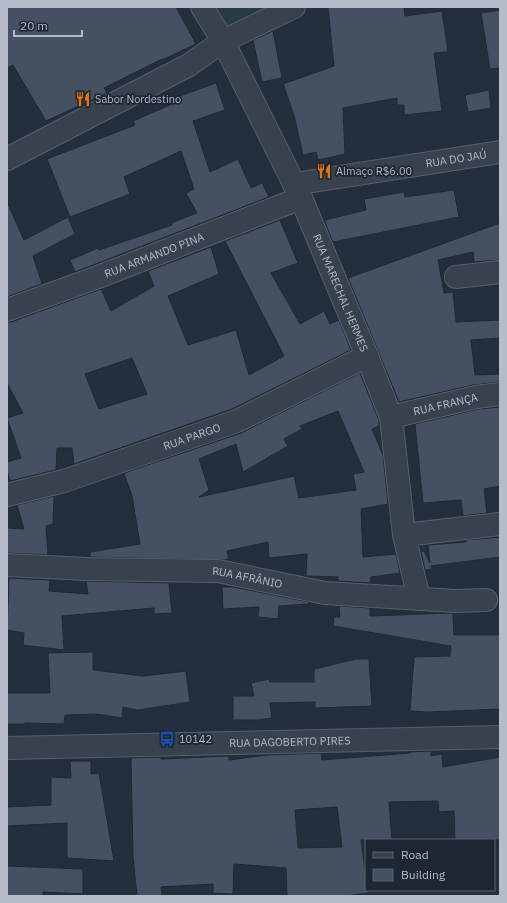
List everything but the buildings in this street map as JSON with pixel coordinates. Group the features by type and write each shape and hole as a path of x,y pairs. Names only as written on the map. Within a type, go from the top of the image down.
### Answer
{"street":[{"name":"RUA MARECHAL HERMES","path":"202,7 223,41 297,191 367,356 391,417 404,535 419,599"},
{"path":"7,159 189,65 223,41 294,7"},
{"name":"RUA DO JAÚ","path":"297,191 500,152"},
{"name":"RUA ARMANDO PINA","path":"7,310 98,277 297,191"},
{"path":"456,277 500,272"},
{"name":"RUA PARGO","path":"7,495 64,481 237,421 367,356"},
{"name":"RUA FRANÇA","path":"391,417 476,397 500,394"},
{"path":"404,535 500,524"},
{"name":"RUA AFRÂNIO","path":"7,565 87,569 218,571 325,593 456,601 486,600"},
{"name":"RUA DAGOBERTO PIRES","path":"7,748 500,737"}],"green space":[{"path":"214,7 276,7 228,32"}],"place":[{"name":"Sabor Nordestino","path":"83,99"},
{"name":"Almaço R$6.00","path":"324,171"},
{"name":"10142","path":"167,739"}]}
